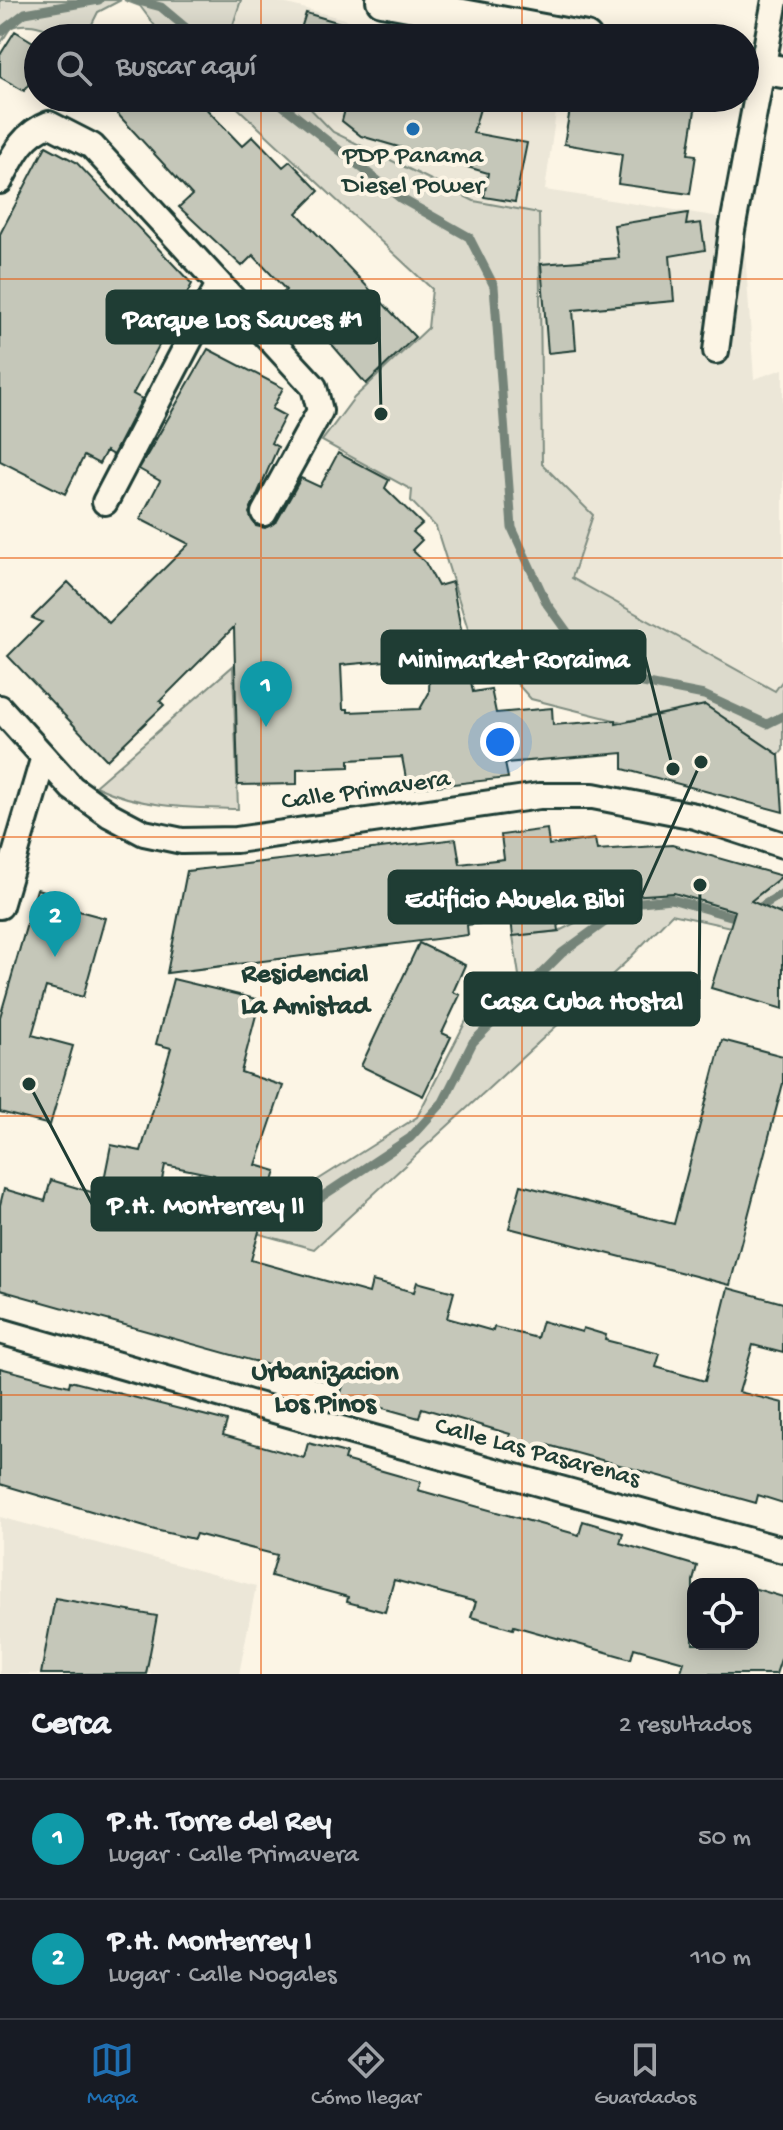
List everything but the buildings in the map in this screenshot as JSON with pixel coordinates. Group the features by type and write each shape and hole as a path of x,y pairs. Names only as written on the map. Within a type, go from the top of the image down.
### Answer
{"street":[{"path":"382,0 511,24"},
{"path":"759,93 775,0"},
{"path":"716,351 732,230 755,112"},
{"path":"0,181 20,144 34,130 49,124 74,134 92,146 314,387 320,411 264,513"},
{"path":"105,502 219,284"},
{"name":"Calle Primavera","path":"0,708 43,760 72,788 110,815 144,833 182,841 236,840 539,796 593,796 631,800 695,816 783,845"},
{"path":"0,906 43,760"},
{"name":"Calle Las Pasarenas","path":"0,1331 323,1424 783,1550"}],"shaded area":[{"path":"0,0 121,0 98,12 92,24 24,24 11,27 0,44"},
{"path":"124,0 241,0 233,24 154,24 140,6"},
{"path":"241,0 272,0 363,24 234,24"},
{"path":"242,112 314,112 333,132 474,201 539,213 542,464 593,515 572,578 775,691 783,680 783,750 779,755 705,705 622,722 531,699 468,629 436,527 411,501 412,490 322,441 354,398 428,328 432,289"},
{"path":"314,112 556,112 545,190 714,216 744,237 754,379 783,369 783,680 776,692 572,578 593,516 542,464 539,213 474,201 333,132"},
{"path":"233,666 238,809 147,803 95,786"},
{"path":"783,876 783,910 744,930 672,914 626,962 314,1249 249,1231 294,1195 417,1117 468,1017 520,982 513,936 559,931 629,896 674,893 737,911"},
{"path":"0,1517 256,1586 239,1674 0,1674"}],"waterway":[{"path":"0,32 25,13 99,0"},
{"path":"135,0 161,7 181,24"},
{"path":"291,112 400,198 469,237 494,286 512,528 547,604 578,647 633,681 704,695 767,724 783,716"},
{"path":"754,911 783,893"},
{"path":"290,1223 309,1205 410,1138 443,1102 473,1042 562,953 631,903 671,899 741,919"}],"place":[{"name":"PDP Panama Diesel Power","path":"413,129"},
{"name":"Parque Los Sauces #1","path":"381,414"},
{"name":"P.H. Torre del Rey","path":"266,727"},
{"name":"Edificio Abuela Bibi","path":"701,762"},
{"name":"Minimarket Roraima","path":"673,769"},
{"name":"Casa Cuba Hostal","path":"700,885"},
{"name":"P.H. Monterrey I","path":"55,957"},
{"name":"P.H. Monterrey II","path":"29,1084"}],"district":[{"name":"Residencial La Amistad","path":"305,991"},
{"name":"Urbanizacion Los Pinos","path":"325,1389"}]}
